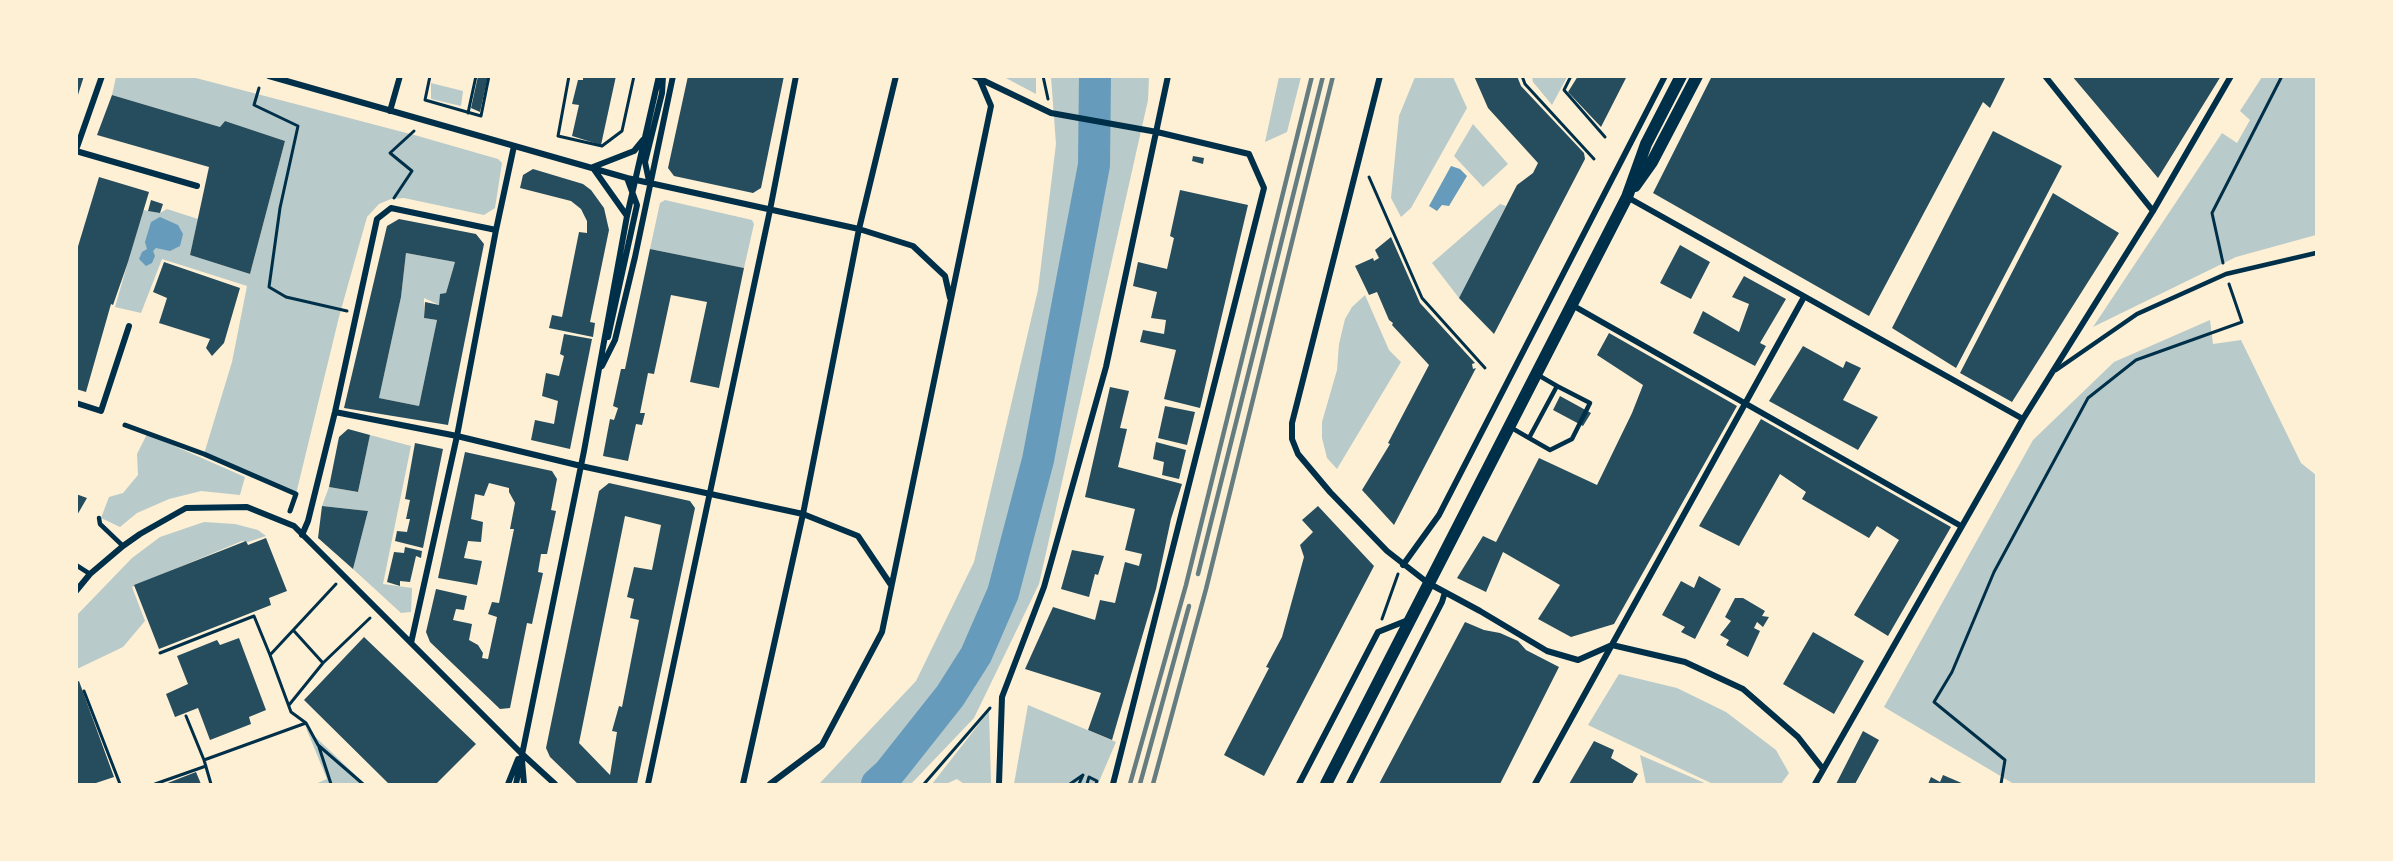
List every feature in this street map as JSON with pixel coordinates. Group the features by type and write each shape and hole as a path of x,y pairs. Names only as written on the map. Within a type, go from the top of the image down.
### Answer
{"main road":[{"path":"1326,784 1627,197 1646,144 1680,76"},
{"path":"1627,197 1652,162 1697,76"}],"street":[{"path":"102,76 76,151 197,186"},
{"path":"268,76 627,178 859,229 913,246 945,276 951,301"},
{"path":"390,111 400,76"},
{"path":"516,784 581,466 627,216 661,76"},
{"path":"649,183 645,162 662,93 661,76"},
{"path":"598,372 615,340 673,76"},
{"path":"648,784 770,210 796,76"},
{"path":"743,784 803,514 859,229 896,76"},
{"path":"999,784 1002,696 1044,587 1106,367 1154,132 1168,76"},
{"path":"1380,76 1292,423 1292,439 1298,454 1372,536 1403,565 1428,583 1547,651 1578,660 1612,645 1686,662 1743,689 1798,737 1823,769"},
{"path":"1403,565 1438,515 1665,76"},
{"path":"2045,76 2153,211"},
{"path":"1815,784 2023,419 2153,211 2231,76"},
{"path":"977,78 1050,112 1154,132 1249,154 1264,188 1113,784"},
{"path":"770,784 822,745 882,632 991,106 977,78"},
{"path":"592,168 617,160 634,151 646,137"},
{"path":"411,643 457,436 514,146"},
{"path":"592,168 627,216"},
{"path":"598,372 614,316 637,205 633,189 627,178"},
{"path":"1627,197 2023,419"},
{"path":"302,535 308,521 335,412 377,219 390,208 496,230"},
{"path":"1535,784 1804,297"},
{"path":"1572,305 1961,526"},
{"path":"76,403 101,411 129,326"},
{"path":"335,412 457,436 581,466 803,514 858,536 891,585"},
{"path":"125,425 204,454 296,494 290,512"},
{"path":"76,583 123,546 186,508 247,507 294,526 521,753 555,784"},
{"path":"76,591 90,574"},
{"path":"1349,784 1445,592"},
{"path":"1299,784 1378,632 1409,620"},
{"path":"508,784 510,774 521,753"},
{"path":"521,753 524,784"}],"lane":[{"path":"2051,373 2137,314 2226,274 2316,253"},
{"path":"1510,427 1550,450 1572,439 1590,403 1536,377"},
{"path":"1529,438 1557,386"},
{"path":"99,518 100,524 123,546"},
{"path":"76,565 90,574"}],"path":[{"path":"430,76 425,100 480,116 489,76"},
{"path":"468,113 476,76"},
{"path":"569,76 558,136 602,146 622,131 634,76"},
{"path":"1043,76 1050,112"},
{"path":"1522,76 1525,84 1594,159"},
{"path":"1571,76 1564,90 1605,137"},
{"path":"2001,784 2006,760 1934,702 1952,672 1994,572 2088,398 2136,360 2242,322 2226,274 2212,213 2282,76"},
{"path":"259,88 255,105 298,126 280,208 269,287 286,297 349,311"},
{"path":"392,201 412,171 390,153 414,131"},
{"path":"1369,177 1422,298 1485,368"},
{"path":"1378,632 1395,581 1403,565"},
{"path":"270,656 344,576"},
{"path":"289,705 324,663 379,609"},
{"path":"160,653 254,616 291,712 306,723 318,746 331,784"},
{"path":"294,631 324,663"},
{"path":"84,691 120,784"},
{"path":"924,784 995,701"},
{"path":"186,716 211,784"},
{"path":"204,760 306,723"},
{"path":"318,746 363,784"},
{"path":"154,784 206,766"},
{"path":"1070,784 1083,775 1079,784"},
{"path":"1087,784 1089,777 1097,781 1096,784"}],"shaded area":[{"path":"116,77 192,77 418,136 498,159 502,163 495,208 484,215 404,198 391,199 379,204 367,217 339,317 296,494 204,454 232,362 247,286 162,259 141,313 115,307 143,210 160,213 167,209 198,219 190,255 250,274 285,141 225,121 220,127 112,95"},
{"path":"1004,77 1036,77 1036,94"},
{"path":"1051,77 1149,77 1148,100 1039,584 974,718 911,784 819,784 916,681 974,562 1038,290 1056,144"},
{"path":"1279,77 1301,77 1287,132 1265,142"},
{"path":"1415,77 1453,77 1467,108 1411,208 1401,217 1391,198 1399,116"},
{"path":"1532,77 1567,77 1552,105 1533,82"},
{"path":"2262,77 2316,77 2316,235 2236,257 2093,327 2222,133 2237,143 2250,120 2240,111"},
{"path":"431,83 463,91 461,106 431,99"},
{"path":"1473,124 1508,164 1483,187 1454,156"},
{"path":"665,200 752,220 754,224 744,268 650,249 660,203"},
{"path":"1500,204 1506,206 1459,298 1432,263"},
{"path":"406,253 455,262 446,293 439,305 424,298 424,318 437,320 419,406 379,398 401,297"},
{"path":"1365,295 1389,350 1401,362 1337,469 1327,458 1322,438 1322,422 1337,370 1339,344 1345,319 1352,307"},
{"path":"2210,320 2213,344 2241,340 2301,463 2316,475 2316,784 2014,784 1884,707 2033,440 2114,362"},
{"path":"147,434 245,477 240,495 201,491 169,499 137,513 120,527 101,518 109,497 123,493 138,475 137,454"},
{"path":"370,435 411,446 383,584 412,588 411,612 401,613 353,569 368,511 322,506 329,487 358,492"},
{"path":"204,522 235,524 258,530 266,536 248,542 242,541 132,587 145,621 123,647 77,669 77,615 132,558 160,537"},
{"path":"1619,674 1677,688 1726,712 1776,750 1789,773 1781,784 1713,784 1588,725"},
{"path":"1028,705 1116,742 1098,784 1014,784"},
{"path":"989,711 991,784 964,784 957,779 946,784 932,784"},
{"path":"306,728 365,784 315,784 327,779"},
{"path":"1640,755 1707,784 1646,784"}],"water":[{"path":"1451,166 1460,169 1467,176 1449,206 1442,205 1437,211 1429,206"},
{"path":"160,217 178,225 183,234 180,246 170,251 156,248 153,251 155,256 152,263 146,266 139,259 142,252 147,249 145,242 151,222"}],"building":[{"path":"76,76 84,76 77,98 76,98"},
{"path":"478,76 488,76 480,112 471,108"},
{"path":"583,76 616,76 601,145 572,136 579,105 572,104 578,80 583,80"},
{"path":"688,76 784,76 761,188 753,193 674,176 668,168"},
{"path":"1474,76 1517,76 1521,86 1584,153 1585,159 1494,334 1459,298 1517,185 1533,173 1538,163 1488,108"},
{"path":"1578,76 1627,76 1601,127 1568,92"},
{"path":"1712,76 2006,76 1990,108 1983,102 1869,316 1653,193"},
{"path":"2072,76 2221,76 2158,178"},
{"path":"112,95 220,127 225,121 285,141 250,274 190,255 209,167 97,135"},
{"path":"1993,131 2062,166 1956,368 1892,328"},
{"path":"1193,156 1204,158 1203,164 1192,161"},
{"path":"533,169 583,184 591,190 604,208 609,230 590,322 595,323 593,337 549,328 552,315 562,317 579,232 587,233 587,221 581,209 571,201 520,188 523,175"},
{"path":"99,177 149,192 128,262 113,305 111,304 86,392 76,389 76,253"},
{"path":"1180,190 1248,205 1200,408 1164,399 1176,350 1140,342 1143,330 1164,334 1166,320 1151,318 1157,292 1133,286 1138,262 1167,269 1174,238 1170,236"},
{"path":"2053,193 2119,233 2012,402 1960,373"},
{"path":"151,200 163,204 160,213 148,211"},
{"path":"399,219 476,234 484,244 448,425 344,408 387,226","holes":["406,253 455,262 446,293 440,294 439,305 425,302 424,318 437,320 419,406 379,398 401,297"]},
{"path":"1391,237 1420,303 1475,363 1472,364 1473,369 1476,368 1394,525 1362,490 1390,444 1388,443 1429,365 1392,325 1377,292 1369,295 1355,266 1373,258 1374,261 1379,258 1375,250"},
{"path":"1680,245 1710,262 1691,299 1660,283"},
{"path":"650,249 744,268 719,388 690,382 707,302 671,295 654,374 648,373 640,413 645,413 642,425 636,424 628,461 603,456 610,419 614,420 618,408 613,406 621,369 625,369"},
{"path":"164,262 240,288 224,343 212,356 206,348 210,339 159,323 167,298 153,292"},
{"path":"1744,276 1786,299 1760,343 1766,346 1755,366 1693,333 1703,311 1739,332 1749,304 1732,297"},
{"path":"1609,333 1737,406 1614,624 1571,637 1538,619 1560,585 1503,552 1486,592 1457,578 1483,536 1496,542 1539,458 1597,485 1643,385 1597,355"},
{"path":"564,334 592,339 570,449 531,440 535,420 554,424 558,401 542,396 546,373 559,376 564,356 560,354"},
{"path":"1803,346 1843,368 1846,361 1861,368 1843,400 1878,417 1858,450 1769,401"},
{"path":"1110,387 1129,391 1120,428 1127,429 1118,467 1182,484 1171,519 1156,589 1112,740 1088,730 1101,693 1025,669 1053,607 1095,620 1100,600 1115,603 1125,562 1139,566 1142,554 1125,550 1135,509 1085,497"},
{"path":"1560,396 1591,413 1583,426 1553,410"},
{"path":"1165,406 1195,412 1187,445 1158,438"},
{"path":"1761,419 1951,527 1888,636 1854,615 1899,540 1877,526 1869,538 1802,499 1806,492 1780,474 1739,546 1699,526"},
{"path":"348,429 370,435 358,492 329,487 339,437"},
{"path":"1156,442 1186,450 1179,479 1162,475 1164,462 1153,459"},
{"path":"415,443 443,449 423,548 395,541 397,531 407,532 410,519 406,519 410,500 405,499"},
{"path":"465,452 552,471 557,479 551,510 556,511 547,554 541,554 538,572 543,573 532,624 527,623 510,708 500,709 430,642 426,632 436,589 467,596 464,610 456,609 453,620 472,624 469,640 478,645 483,653 482,658 488,659 497,617 488,614 492,602 499,603 514,529 510,529 515,503 509,488 489,483 484,496 475,494 471,519 483,522 481,542 468,541 464,558 482,561 477,585 438,578"},
{"path":"609,483 690,501 695,508 637,784 578,784 550,757 546,748 599,491","holes":["625,516 661,525 652,570 634,567 627,597 634,599 630,618 639,620 622,707 619,706 612,731 617,732 610,775 579,743"]},
{"path":"76,494 87,498 76,517"},
{"path":"322,506 368,511 353,569 318,538"},
{"path":"1318,506 1374,566 1264,776 1224,755 1269,668 1266,667 1282,637 1304,557 1300,545 1313,532 1302,520"},
{"path":"266,538 287,591 269,598 271,605 159,649 134,585 246,541 248,545"},
{"path":"405,547 422,551 421,558 416,556 410,582 400,581 400,586 387,582 394,552 404,553"},
{"path":"1072,550 1104,556 1098,575 1095,574 1089,597 1061,589"},
{"path":"1699,576 1721,589 1695,639 1681,632 1685,627 1662,615 1681,581 1694,588"},
{"path":"1735,598 1743,598 1765,611 1762,616 1769,617 1763,627 1757,622 1754,628 1760,631 1748,657 1726,645 1729,640 1720,635 1731,621 1725,617"},
{"path":"1465,622 1518,641 1526,650 1559,667 1500,784 1379,784"},
{"path":"1813,632 1864,661 1834,714 1783,684"},
{"path":"364,637 476,744 436,784 389,784 304,700"},
{"path":"239,638 266,710 249,717 251,724 210,740 198,708 175,717 166,694 188,684 177,656 217,640 220,645"},
{"path":"79,681 114,777 93,784 76,784 76,682"},
{"path":"1863,731 1879,740 1855,784 1836,784"},
{"path":"1594,741 1614,750 1611,758 1638,774 1632,784 1569,784"},
{"path":"196,772 201,784 165,784"},
{"path":"1943,775 1964,784 1928,784 1931,777 1940,782"}],"waterway":[{"path":"877,784 889,773 950,696 976,655 1003,593 1038,460 1094,165 1095,76"}],"railway":[{"path":"1130,784 1186,585 1312,76"},
{"path":"1198,574 1323,76"},
{"path":"1153,784 1206,589 1333,76"},
{"path":"1140,784 1189,606"}]}
